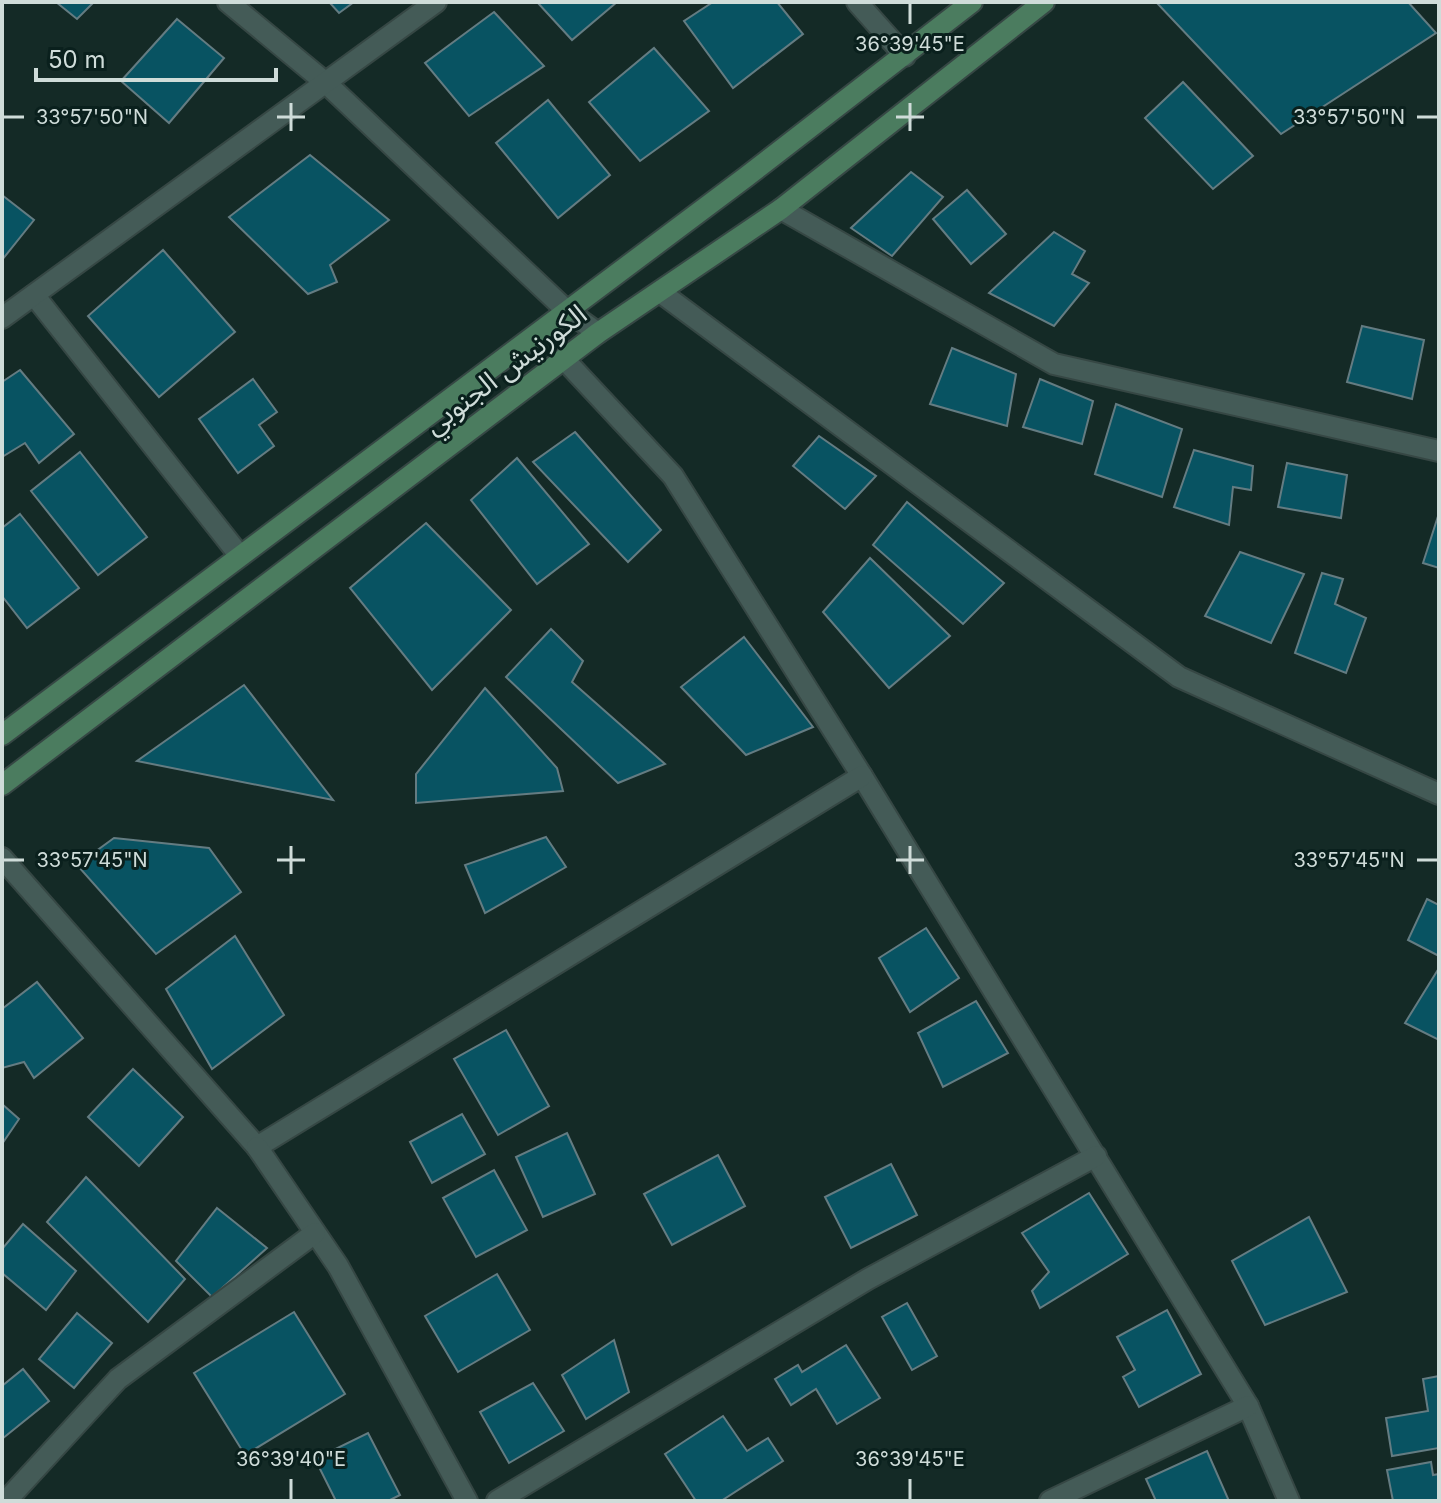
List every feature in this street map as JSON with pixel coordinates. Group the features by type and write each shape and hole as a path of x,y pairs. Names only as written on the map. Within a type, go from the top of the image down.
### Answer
{"main road":[{"name":"الكورنيش الجنوبي","path":"2,735 905,56 972,2"},
{"name":"الكورنيش الجنوبي","path":"2,785 563,358 781,209 1044,2"}],"street":[{"path":"228,2 326,83 566,310 598,333"},
{"path":"2,318 436,2"},
{"path":"857,2 905,56"},
{"path":"781,209 1054,364 1439,451"},
{"path":"660,292 1179,677 1439,794"},
{"path":"34,295 240,556"},
{"path":"563,358 673,476 862,776 1248,1406 1289,1501"},
{"path":"257,1147 862,776"},
{"path":"2,858 257,1147 338,1266 467,1501"},
{"path":"497,1501 868,1279 1096,1156"},
{"path":"6,1501 118,1379 315,1233"},
{"path":"1050,1501 1248,1406"}],"building":[{"path":"56,2 94,2 77,19"},
{"path":"329,2 354,2 339,13"},
{"path":"537,2 617,2 572,40"},
{"path":"713,2 777,2 803,34 733,88 684,21"},
{"path":"1156,2 1408,2 1436,33 1281,134"},
{"path":"494,12 544,66 469,116 425,63"},
{"path":"177,19 224,58 169,123 121,81"},
{"path":"654,48 709,111 640,161 589,102"},
{"path":"1183,82 1253,156 1213,189 1145,118"},
{"path":"548,100 610,175 558,218 496,143"},
{"path":"310,155 389,220 330,265 337,282 308,294 229,217"},
{"path":"911,172 943,197 892,256 851,228"},
{"path":"967,190 1006,234 971,264 933,219"},
{"path":"2,195 34,220 2,260"},
{"path":"1054,232 1085,251 1072,274 1089,283 1054,326 989,293"},
{"path":"163,250 235,332 159,397 88,316"},
{"path":"1362,326 1424,340 1412,399 1347,382"},
{"path":"952,348 1016,374 1007,426 930,404"},
{"path":"20,370 74,434 39,463 25,443 2,457 2,382"},
{"path":"253,379 277,412 259,425 274,446 238,473 199,419"},
{"path":"1040,379 1093,401 1082,444 1023,427"},
{"path":"1116,404 1182,429 1162,497 1095,474"},
{"path":"575,432 661,530 628,562 533,462"},
{"path":"819,436 876,476 845,509 793,466"},
{"path":"1194,450 1253,466 1251,490 1233,487 1229,525 1174,507"},
{"path":"80,452 147,537 98,575 31,491"},
{"path":"517,458 589,544 537,584 471,500"},
{"path":"1287,463 1347,475 1341,518 1278,507"},
{"path":"907,502 1004,583 963,624 873,545"},
{"path":"1439,513 1439,568 1423,563"},
{"path":"20,514 79,588 27,628 2,596 2,528"},
{"path":"426,523 511,610 432,690 350,588"},
{"path":"1240,552 1304,574 1271,643 1205,616"},
{"path":"870,558 950,636 889,688 823,612"},
{"path":"1322,573 1343,579 1335,604 1366,618 1346,673 1295,653"},
{"path":"551,629 583,661 572,682 665,764 618,783 506,677"},
{"path":"744,637 813,727 746,755 681,687"},
{"path":"244,685 333,800 137,761"},
{"path":"485,688 557,768 563,791 416,803 416,774"},
{"path":"546,837 566,867 485,913 465,865"},
{"path":"114,838 209,848 241,892 156,954 77,865"},
{"path":"1427,899 1439,905 1439,956 1408,940"},
{"path":"926,928 959,978 910,1012 879,958"},
{"path":"235,936 284,1015 212,1069 166,989"},
{"path":"1439,968 1439,1040 1405,1023"},
{"path":"37,982 83,1038 34,1078 24,1062 2,1068 2,1009"},
{"path":"976,1001 1008,1053 943,1087 918,1033"},
{"path":"506,1030 549,1106 498,1135 454,1059"},
{"path":"133,1069 183,1117 139,1166 88,1117"},
{"path":"2,1104 19,1119 2,1144"},
{"path":"462,1114 485,1154 432,1183 410,1142"},
{"path":"567,1133 595,1194 543,1217 516,1157"},
{"path":"718,1155 745,1206 672,1245 644,1194"},
{"path":"891,1164 917,1215 851,1248 825,1197"},
{"path":"494,1170 527,1230 476,1257 443,1198"},
{"path":"86,1177 185,1279 148,1322 47,1222"},
{"path":"1089,1193 1128,1254 1040,1308 1032,1291 1049,1272 1022,1233"},
{"path":"217,1208 267,1248 212,1297 176,1261"},
{"path":"1309,1217 1347,1292 1265,1325 1232,1261"},
{"path":"23,1224 76,1271 46,1310 2,1273 2,1249"},
{"path":"497,1274 530,1330 458,1372 425,1316"},
{"path":"907,1303 937,1356 912,1370 882,1317"},
{"path":"1167,1310 1201,1374 1139,1407 1123,1377 1135,1370 1117,1337"},
{"path":"294,1312 345,1394 245,1455 194,1373"},
{"path":"77,1313 112,1343 74,1388 39,1359"},
{"path":"614,1340 629,1392 586,1419 562,1375"},
{"path":"846,1345 880,1398 837,1424 816,1389 791,1405 775,1379 798,1365 802,1372"},
{"path":"23,1369 49,1401 2,1439 2,1386"},
{"path":"1439,1376 1439,1448 1392,1456 1386,1418 1428,1411 1423,1379"},
{"path":"533,1383 564,1431 509,1463 480,1412"},
{"path":"723,1416 747,1451 768,1438 783,1461 721,1501 696,1501 665,1454"},
{"path":"368,1433 400,1495 388,1501 336,1501 315,1459"},
{"path":"1207,1451 1229,1501 1156,1501 1146,1479"},
{"path":"1431,1462 1433,1475 1439,1474 1439,1501 1393,1501 1387,1470"}]}
